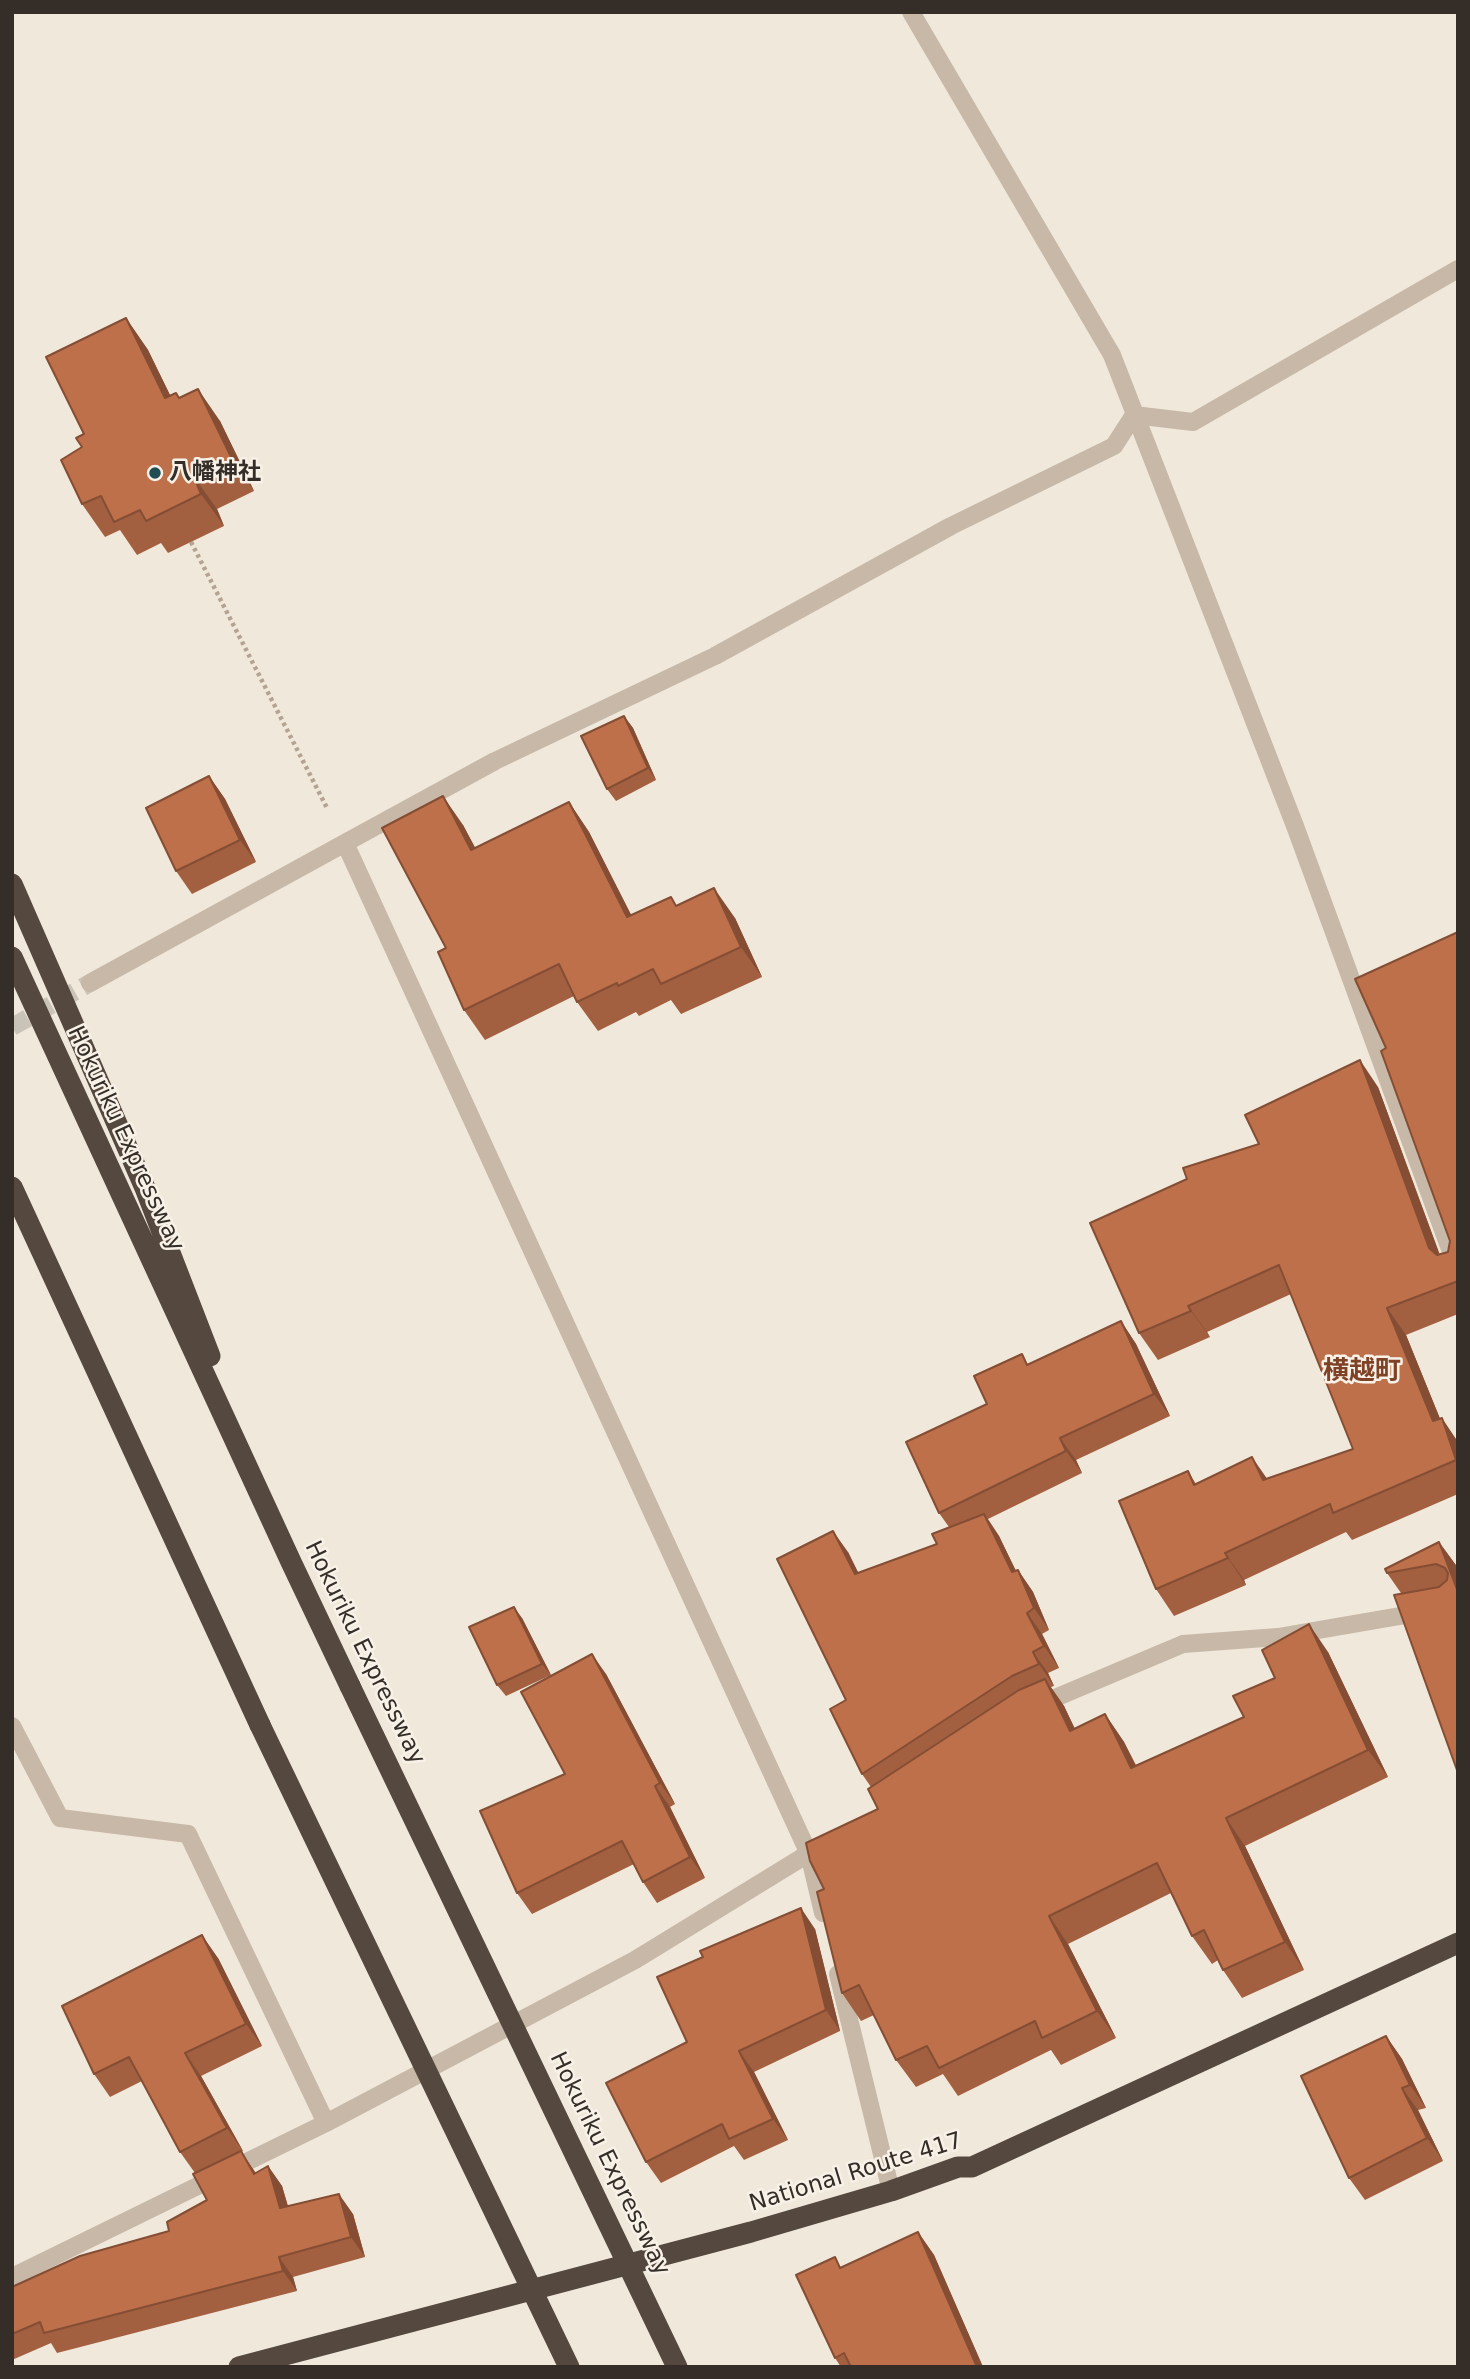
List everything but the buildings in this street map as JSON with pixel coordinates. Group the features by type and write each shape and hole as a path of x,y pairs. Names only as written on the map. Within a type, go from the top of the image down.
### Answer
{"highway":[{"path":"12,884 145,1188 292,1564"},
{"name":"Hokuriku Expressway","path":"12,957 292,1564 677,2367"},
{"path":"12,1187 260,1725 569,2367"},
{"name":"National Route 417","path":"239,2367 751,2232 891,2191 958,2167 972,2167 1458,1943"}],"street":[{"path":"911,12 1112,355 1133,415 1295,826 1458,1271"},
{"path":"1133,415 1193,422 1458,269"},
{"path":"90,983 495,761 715,656 951,526 1114,446 1133,415"},
{"path":"345,843 808,1854 828,1935"},
{"path":"1021,1714 1183,1644 1278,1637 1458,1606"},
{"path":"12,1726 60,1818 188,1835 326,2123"},
{"path":"12,2277 326,2123 635,1960 831,1839"},
{"path":"835,1962 891,2191"}],"path":[{"path":"191,542 345,843"}],"tunnel":[{"path":"12,1027 90,983"}],"place":[{"name":"八幡神社","path":"155,473"}],"district":[{"name":"横越町","path":"1362,1372"}]}
